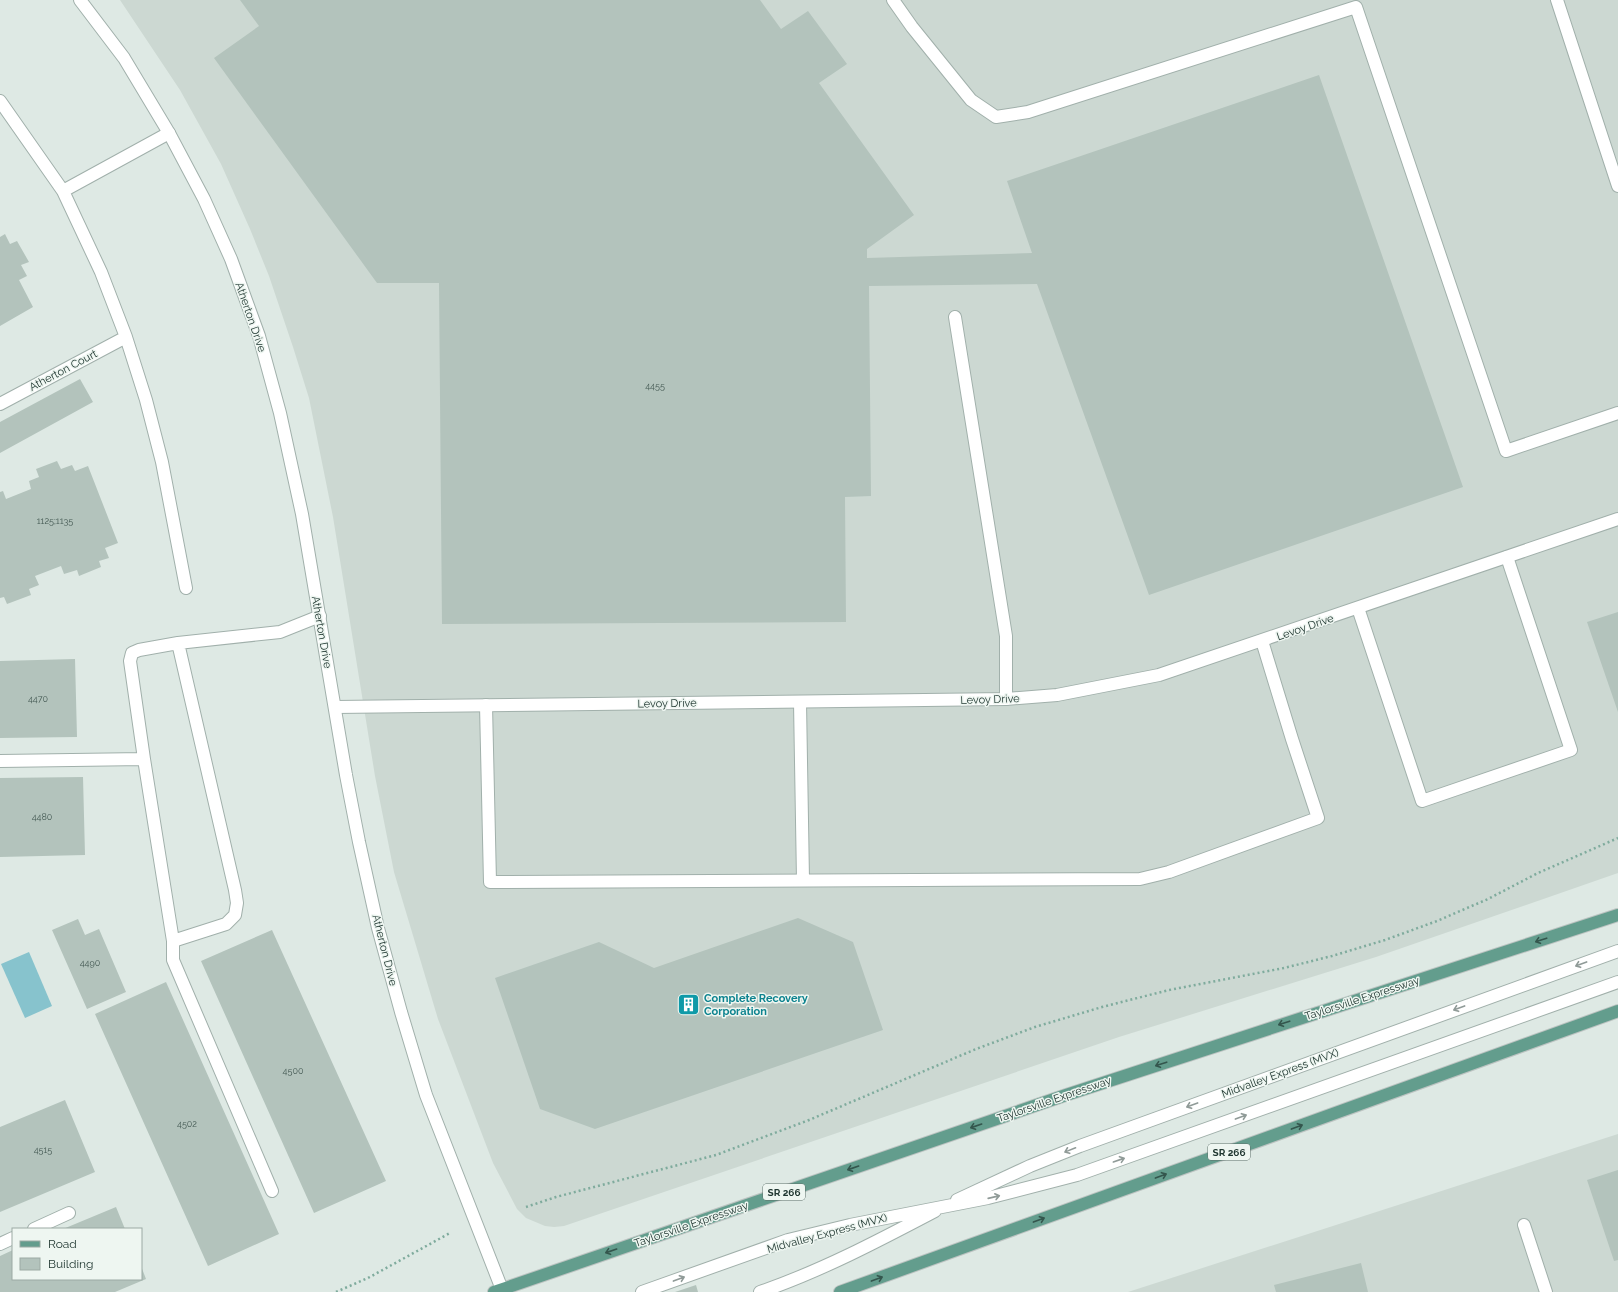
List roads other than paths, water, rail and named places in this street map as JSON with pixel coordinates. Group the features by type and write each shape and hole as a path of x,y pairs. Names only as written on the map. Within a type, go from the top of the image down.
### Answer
{"main road":[{"name":"Taylorsville Expressway","path":"499,1291 1066,1095 1618,915"},
{"name":"SR 266","path":"840,1292 1618,1011"}],"street":[{"name":"Atherton Drive","path":"80,0 124,58 169,133 204,199 231,259 259,336 280,412 302,514 359,842 378,928 426,1095 499,1291"},
{"path":"892,0 971,100 996,117 1028,112 1356,7 1506,451 1618,413"},
{"path":"1557,0 1618,186"},
{"path":"0,101 63,191 101,272 126,337 146,400 162,462 186,588"},
{"path":"63,191 169,133"},
{"path":"955,317 1006,636 1006,700"},
{"name":"Atherton Court","path":"0,404 126,337"},
{"name":"Levoy Drive","path":"335,707 1006,700 1057,695 1159,675 1618,519"},
{"path":"1358,608 1422,801 1571,750 1507,557"},
{"path":"272,1191 173,960 173,941 130,661 132,653 139,650 178,643 280,632 320,616"},
{"path":"486,705 490,882 1140,879 1169,872 1318,818 1262,641"},
{"path":"173,941 226,924 235,915 237,903 178,643"},
{"path":"800,702 803,880"},
{"path":"0,761 144,759"},
{"name":"Midvalley Express (MVX)","path":"760,1292 803,1276 852,1254 995,1181 1080,1146 1618,951"},
{"name":"Midvalley Express (MVX)","path":"642,1292 788,1240 850,1224 988,1198 1077,1175 1618,982"},
{"path":"36,1228 70,1214"},
{"path":"1524,1225 1546,1292"},
{"path":"0,1244 12,1238"}],"water":[{"path":"29,952 52,1006 25,1018 1,964"}],"place":[{"name":"Complete Recovery Corporation","path":"689,1004"}]}
